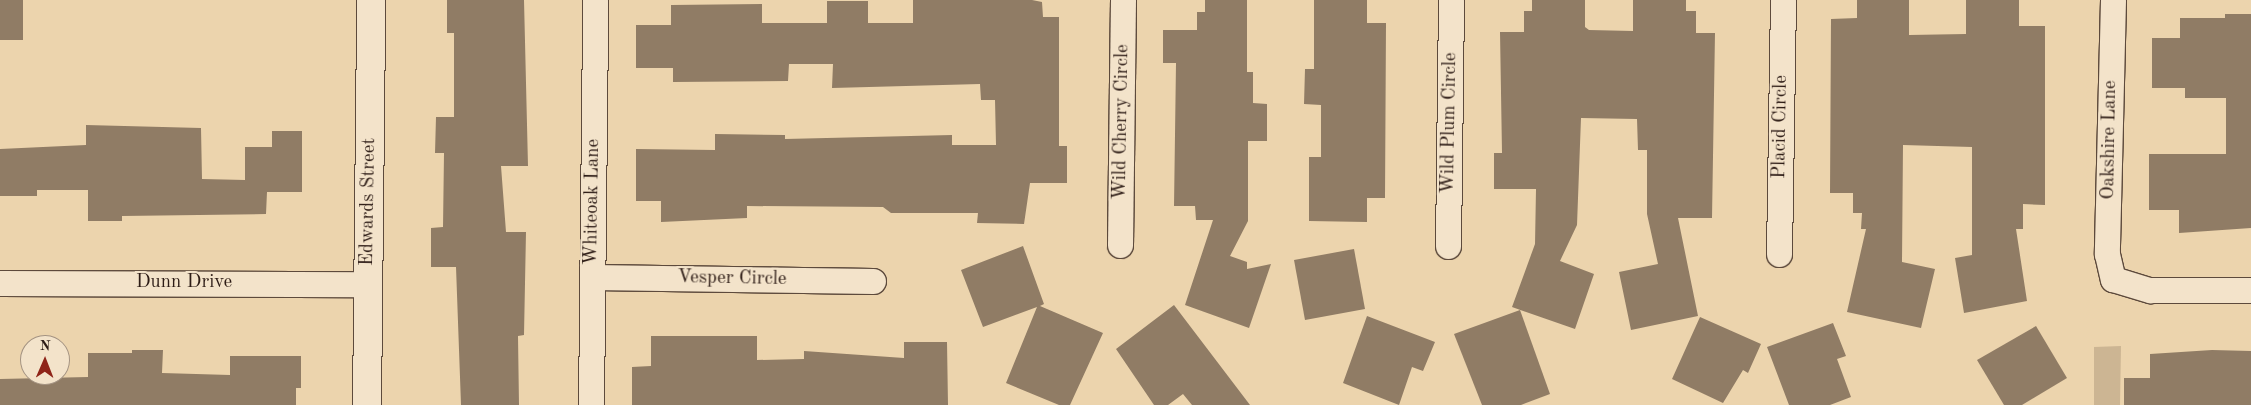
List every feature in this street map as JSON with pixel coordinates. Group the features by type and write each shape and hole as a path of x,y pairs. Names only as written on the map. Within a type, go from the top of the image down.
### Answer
{"street":[{"name":"Edwards Street","path":"367,405 371,0"},
{"name":"Whiteoak Lane","path":"591,405 595,0"},
{"name":"Wild Cherry Circle","path":"1120,245 1123,0"},
{"name":"Wild Plum Circle","path":"1448,246 1451,0"},
{"name":"Placid Circle","path":"1780,254 1783,0"},
{"name":"Oakshire Lane","path":"2113,0 2107,254 2113,279 2150,290 2251,290"},
{"name":"Vesper Circle","path":"592,277 873,281"},
{"name":"Dunn Drive","path":"0,282 368,284"}],"shaded area":[{"path":"2121,346 2120,405 2094,405 2094,347"}],"building":[{"path":"0,0 23,0 23,40 0,40"},
{"path":"447,0 524,0 528,166 501,166 506,232 526,232 524,335 518,336 519,405 461,405 456,267 431,267 431,228 443,227 444,153 435,153 436,117 454,117 454,33 447,33"},
{"path":"913,0 1032,0 1042,2 1043,17 1059,17 1059,146 1067,146 1067,183 1030,183 1024,224 977,223 978,213 891,213 883,207 747,206 747,218 661,222 661,201 636,201 636,149 715,150 715,134 785,135 785,139 952,135 952,145 996,145 995,100 981,100 980,84 832,88 833,64 789,64 788,81 673,82 673,68 636,68 636,25 671,25 671,5 762,4 762,23 827,23 827,1 868,1 868,23 913,23"},
{"path":"1205,0 1247,0 1247,72 1253,72 1253,103 1267,104 1267,141 1248,141 1248,221 1230,256 1247,262 1247,269 1271,264 1249,328 1185,305 1213,220 1196,220 1195,206 1174,206 1176,63 1163,63 1163,30 1197,30 1197,12 1205,12"},
{"path":"1314,0 1367,0 1367,23 1386,23 1385,198 1367,198 1367,222 1309,221 1309,157 1321,157 1321,105 1304,104 1305,69 1314,69"},
{"path":"1532,0 1585,0 1585,27 1589,30 1633,31 1633,0 1686,0 1686,11 1696,11 1696,33 1715,33 1712,218 1678,218 1698,316 1631,330 1619,272 1658,264 1647,214 1647,150 1638,150 1637,119 1581,118 1577,225 1560,261 1594,274 1575,329 1512,307 1535,244 1536,189 1494,189 1494,153 1502,153 1500,32 1524,32 1524,11 1532,11"},
{"path":"1857,0 1909,0 1909,35 1966,34 1966,0 2019,0 2019,26 2045,26 2045,205 2023,204 2023,229 2016,229 2027,301 1964,313 1955,258 1972,255 1972,147 1903,145 1902,262 1935,269 1921,328 1847,312 1866,229 1861,229 1862,213 1853,213 1853,193 1830,193 1831,19 1857,18"},
{"path":"2225,14 2251,14 2251,228 2179,233 2179,210 2149,210 2149,154 2226,154 2226,98 2185,98 2185,88 2152,88 2152,38 2180,38 2180,18 2225,18"},
{"path":"86,125 201,128 202,179 245,180 245,147 272,147 272,131 302,131 302,192 267,192 266,214 122,216 122,221 88,221 88,190 37,190 37,196 0,196 0,149 86,145"},
{"path":"1023,246 1044,304 1040,306 1103,333 1070,405 1059,405 1006,383 1037,307 983,327 961,270"},
{"path":"1354,249 1365,309 1305,320 1294,260"},
{"path":"1174,305 1250,405 1192,405 1183,394 1168,405 1154,405 1116,349"},
{"path":"1520,310 1550,394 1521,405 1482,405 1454,334"},
{"path":"1367,316 1435,342 1423,371 1412,367 1399,405 1343,383"},
{"path":"1700,317 1761,344 1748,373 1743,370 1723,403 1672,379"},
{"path":"1833,323 1846,356 1837,359 1851,397 1830,405 1789,405 1767,347"},
{"path":"2036,326 2067,378 2022,405 2004,405 1977,360"},
{"path":"651,336 757,336 757,360 804,359 804,351 904,358 904,342 947,342 948,405 632,405 632,367 651,366"},
{"path":"132,350 163,350 162,373 230,375 230,356 301,356 301,388 296,388 296,405 0,405 0,379 20,379 20,385 70,385 70,377 88,377 88,353 132,353"},
{"path":"2212,350 2251,351 2251,405 2124,405 2124,378 2150,378 2150,354"}]}
